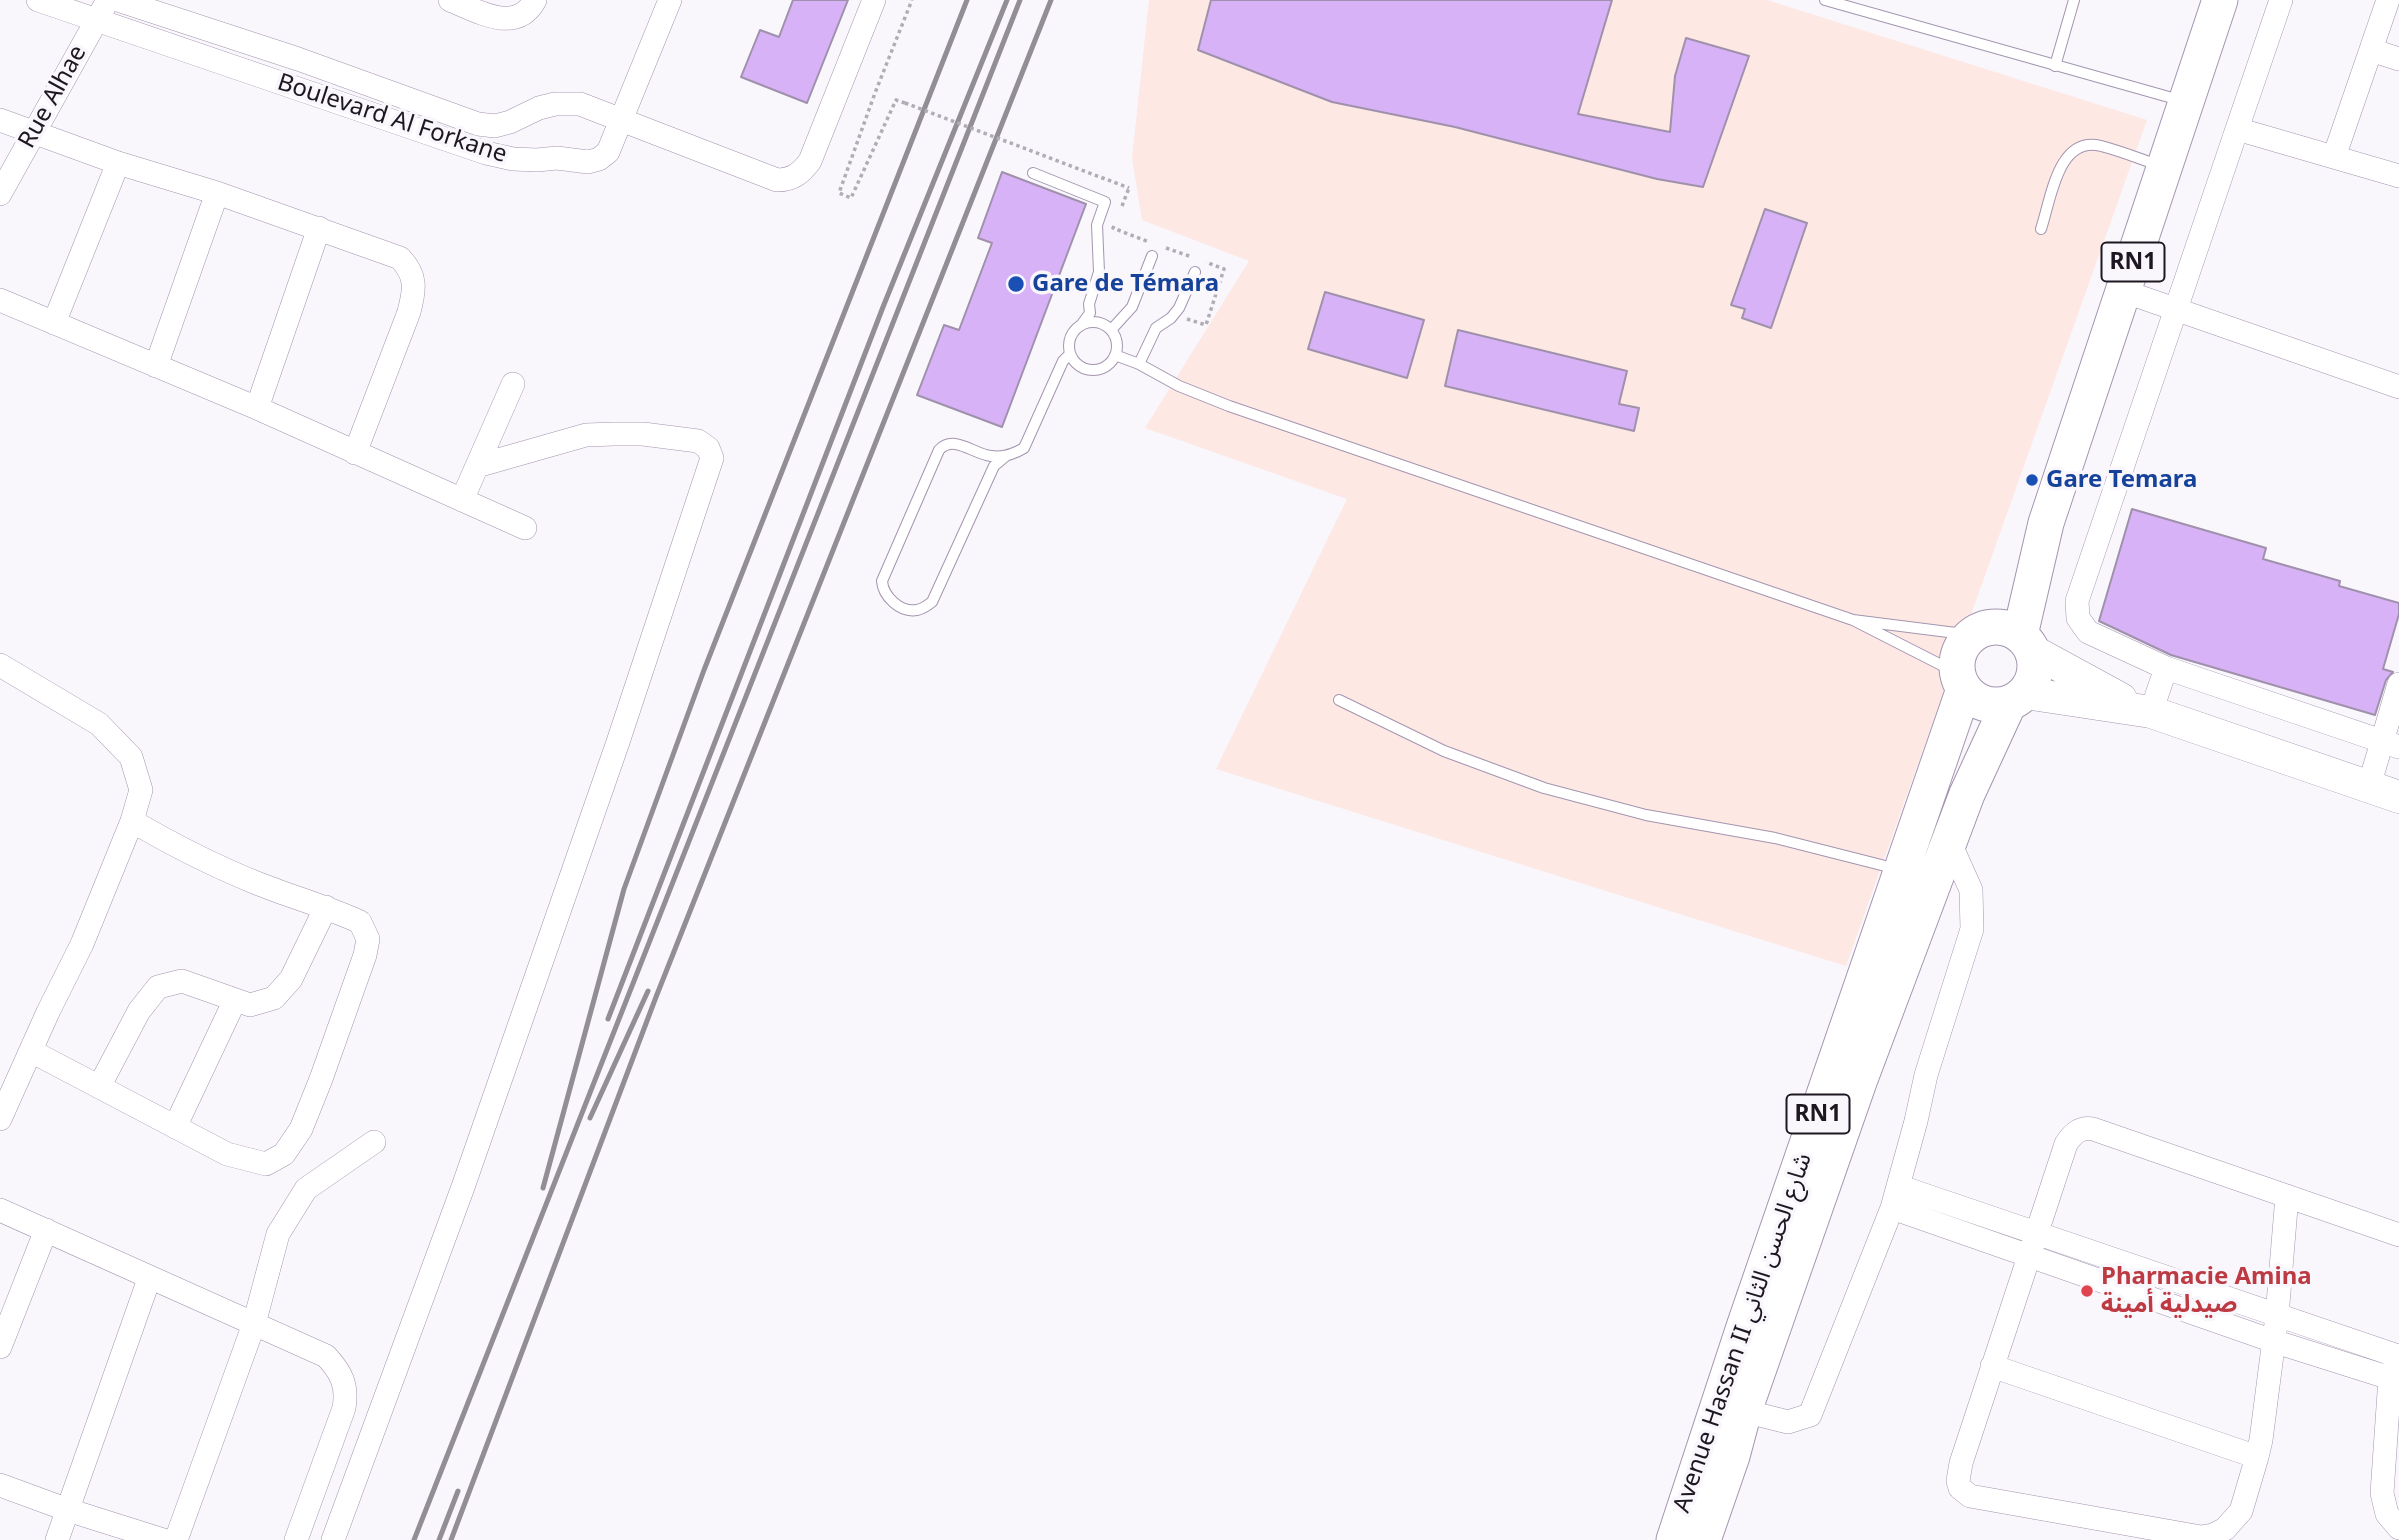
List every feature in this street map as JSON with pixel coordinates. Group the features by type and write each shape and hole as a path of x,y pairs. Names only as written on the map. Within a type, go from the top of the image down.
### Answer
{"main road":[{"name":"Avenue Hassan II شارع الحسن الثاني","path":"2004,637 2046,523 2220,0"},
{"name":"Avenue Hassan II شارع الحسن الثاني","path":"1674,1540 1749,1311 1902,870 1961,681 1957,659 1962,645 2004,637"},
{"name":"Avenue Hassan II شارع الحسن الثاني","path":"1703,1540 1732,1456 1744,1411 1860,1079 1949,841 1967,794 2017,698 2031,683 2035,673 2004,637"},
{"path":"2004,637 2146,711 2399,797"},
{"path":"1961,681 1973,698 1984,704 2017,698 2146,711"}],"street":[{"name":"Boulevard Al Forkane","path":"38,0 102,10 495,155 588,162 599,159 608,152 622,120 580,104 569,103 538,108 510,122 495,126 478,124 118,0"},
{"path":"450,0 502,20 513,20 522,16 535,0"},
{"path":"670,0 622,120 777,180 788,180 796,176 810,161 874,0"},
{"path":"2281,0 2076,610 2082,626 2088,632 2166,668 2391,745"},
{"path":"2334,157 2388,0"},
{"name":"Rue Alhae","path":"0,194 102,10"},
{"path":"2371,50 2399,59"},
{"path":"0,120 118,163 217,193 400,257 410,268 414,280 413,295 409,312 355,453"},
{"path":"2236,129 2399,176"},
{"path":"54,323 118,163"},
{"path":"156,366 217,193"},
{"path":"257,408 319,228"},
{"path":"2123,290 2399,387"},
{"path":"0,300 257,408 525,528"},
{"path":"462,500 513,384"},
{"path":"333,1540 463,1188 618,742 712,458 708,448 698,441 643,434 614,434 586,435 477,466"},
{"path":"0,665 99,724 131,758 141,790 132,821 82,944 0,1119"},
{"path":"2146,711 2166,668"},
{"path":"2369,786 2391,745 2399,684"},
{"path":"31,1051 227,1154 266,1164 284,1154 301,1129 356,982 368,939 360,922 191,855 132,821"},
{"path":"1744,1411 1788,1422 1810,1415 1895,1197 1926,1074 1972,929 1971,890 1949,841"},
{"path":"99,1087 139,1012 158,987 182,981 250,1004 274,998 291,979 326,907"},
{"path":"175,1127 235,1000"},
{"path":"2287,1196 2277,1316 2263,1431 2241,1511 2225,1529 2201,1537 1970,1496 1960,1488 1958,1473 2028,1255 2066,1144 2076,1131 2093,1129 2287,1196 2399,1235"},
{"path":"176,1540 254,1324 278,1234 306,1189 374,1142"},
{"path":"1895,1197 2036,1233 2277,1316 2396,1363"},
{"path":"1895,1197 2028,1255 2273,1341 2396,1363"},
{"path":"0,1210 326,1356 337,1367 345,1383 344,1408 296,1540"},
{"path":"0,1348 46,1230"},
{"path":"57,1540 149,1279"},
{"path":"2396,1363 2382,1493 2387,1514 2399,1528"},
{"path":"1992,1366 2257,1457"},
{"path":"0,1485 163,1540"}],"lane":[{"path":"1826,0 2186,102"},
{"path":"2055,66 2074,0"},
{"path":"2041,229 2063,162 2074,149 2100,146 2164,167"},
{"path":"1033,173 1105,202 1097,225 1099,272 1089,304 1090,313 1073,331 1069,342 1070,354 1076,363 1086,369 1098,370 1108,365 1115,355 1117,344 1105,324 1094,321 1082,324"},
{"path":"1111,330 1132,307 1152,256"},
{"path":"1139,364 1156,328 1179,308 1195,272"},
{"path":"1006,456 989,456 952,442 944,444 882,581 887,597 908,610 917,610 932,602 994,466 1006,456 1024,448 1059,370 1070,354"},
{"path":"1115,355 1139,364 1179,386 1229,406 1853,620 1961,681"},
{"path":"1853,620 2004,637"},
{"path":"1339,701 1444,751 1544,788 1646,815 1775,838 1902,870"}],"path":[{"path":"912,0 839,193 851,198 896,100 1129,188 1121,208"},
{"path":"1117,218 1113,228 1150,242"},
{"path":"1162,246 1224,269 1206,325 1174,315"}],"shaded area":[{"path":"1149,0 1767,0 2147,120 1846,966 1216,769 1347,499 1145,428 1249,261 1142,220 1132,158"}],"building":[{"path":"793,0 848,0 807,103 741,77 760,30 779,37"},
{"path":"1211,0 1612,0 1578,114 1670,132 1675,76 1686,38 1749,56 1703,187 1657,179 1455,127 1332,102 1198,50"},
{"name":"Gare de Témara","path":"1002,172 1086,204 1002,427 917,395 944,325 959,330 992,243 978,238"},
{"path":"1765,209 1807,223 1771,328 1742,318 1745,309 1731,305"},
{"path":"1325,292 1424,320 1407,378 1308,349"},
{"path":"1458,330 1627,371 1619,404 1639,408 1634,431 1445,386"},
{"path":"2132,509 2266,548 2263,559 2340,581 2339,586 2399,603 2399,614 2383,669 2393,672 2386,680 2375,715 2171,655 2099,621"}],"railway":[{"path":"543,1188 624,889 704,670 967,0"},
{"path":"608,1019 883,307 1007,0"},
{"path":"414,1540 1020,0"},
{"path":"451,1540 656,997 1051,0"},
{"path":"590,1118 648,991"},
{"path":"439,1540 458,1491"}],"place":[{"name":"Gare de Témara","path":"1016,284"},
{"name":"Gare Temara","path":"2032,480"},
{"name":"Pharmacie Amina صيدلية أمينة","path":"2087,1291"}]}
